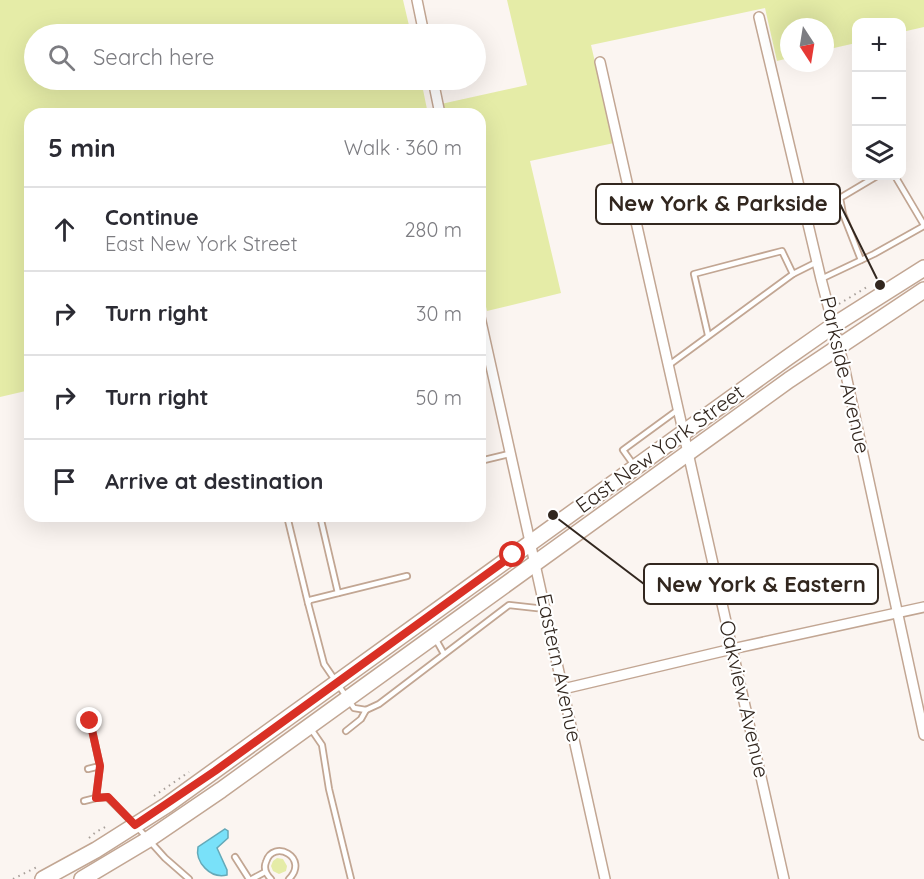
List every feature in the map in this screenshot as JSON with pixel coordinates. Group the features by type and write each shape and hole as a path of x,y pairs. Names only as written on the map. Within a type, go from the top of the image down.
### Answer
{"main road":[{"name":"East New York Street","path":"42,872 135,825 215,771 834,325 924,268"},
{"name":"East New York Street","path":"82,879 149,839 221,790 839,345 924,290"}],"street":[{"path":"417,0 422,24"},
{"name":"Parkside Avenue","path":"759,17 821,279 839,345 924,735"},
{"name":"Oakview Avenue","path":"600,62 784,879"},
{"path":"435,90 439,108"},
{"name":"Eastern Avenue","path":"486,345 605,879"},
{"path":"563,689 924,607"}],"lane":[{"path":"861,260 843,214 840,198 870,180"},
{"path":"821,279 924,225 898,180"},
{"path":"708,335 694,274 782,251 794,274"},
{"path":"669,365 794,274 817,262"},
{"path":"635,467 622,450 679,408"},
{"path":"486,460 509,454"},
{"path":"288,522 324,664 354,708 366,710 379,704 508,605 545,609"},
{"path":"321,522 338,593"},
{"path":"308,603 310,600 407,576"},
{"path":"481,603 491,619"},
{"path":"434,637 444,654"},
{"path":"346,731 361,719 366,710"},
{"path":"90,721 100,766 96,798"},
{"path":"309,726 322,745 332,801 351,879"},
{"path":"88,769 100,766"},
{"path":"84,801 108,797 165,858 189,879"},
{"path":"271,879 266,872 265,862 274,852 284,852 292,856 296,865 289,879"},
{"path":"235,856 251,879 266,872"}],"path":[{"path":"88,839 115,822"},
{"path":"14,879 42,872"}],"green space":[{"path":"0,0 403,0 409,24 24,24 24,90 423,90 427,108 24,108 24,391 0,397"},
{"path":"507,0 924,0 924,27 906,31 906,18 852,18 852,44 834,48 834,18 780,18 780,60 777,61 765,8 591,45 614,143 530,161 561,293 487,311 486,108 442,108 441,104 527,85"},
{"path":"277,858 283,859 287,866 286,871 279,874 273,871 271,866"}],"water":[{"path":"225,829 228,831 228,838 217,848 227,870 227,875 221,876 210,872 201,864 198,847"}],"place":[{"name":"New York & Parkside","path":"880,285"},
{"name":"New York & Eastern","path":"553,515"}],"route":[{"path":"90,721 100,766 96,798 108,797 135,825 215,771 513,555"}]}
